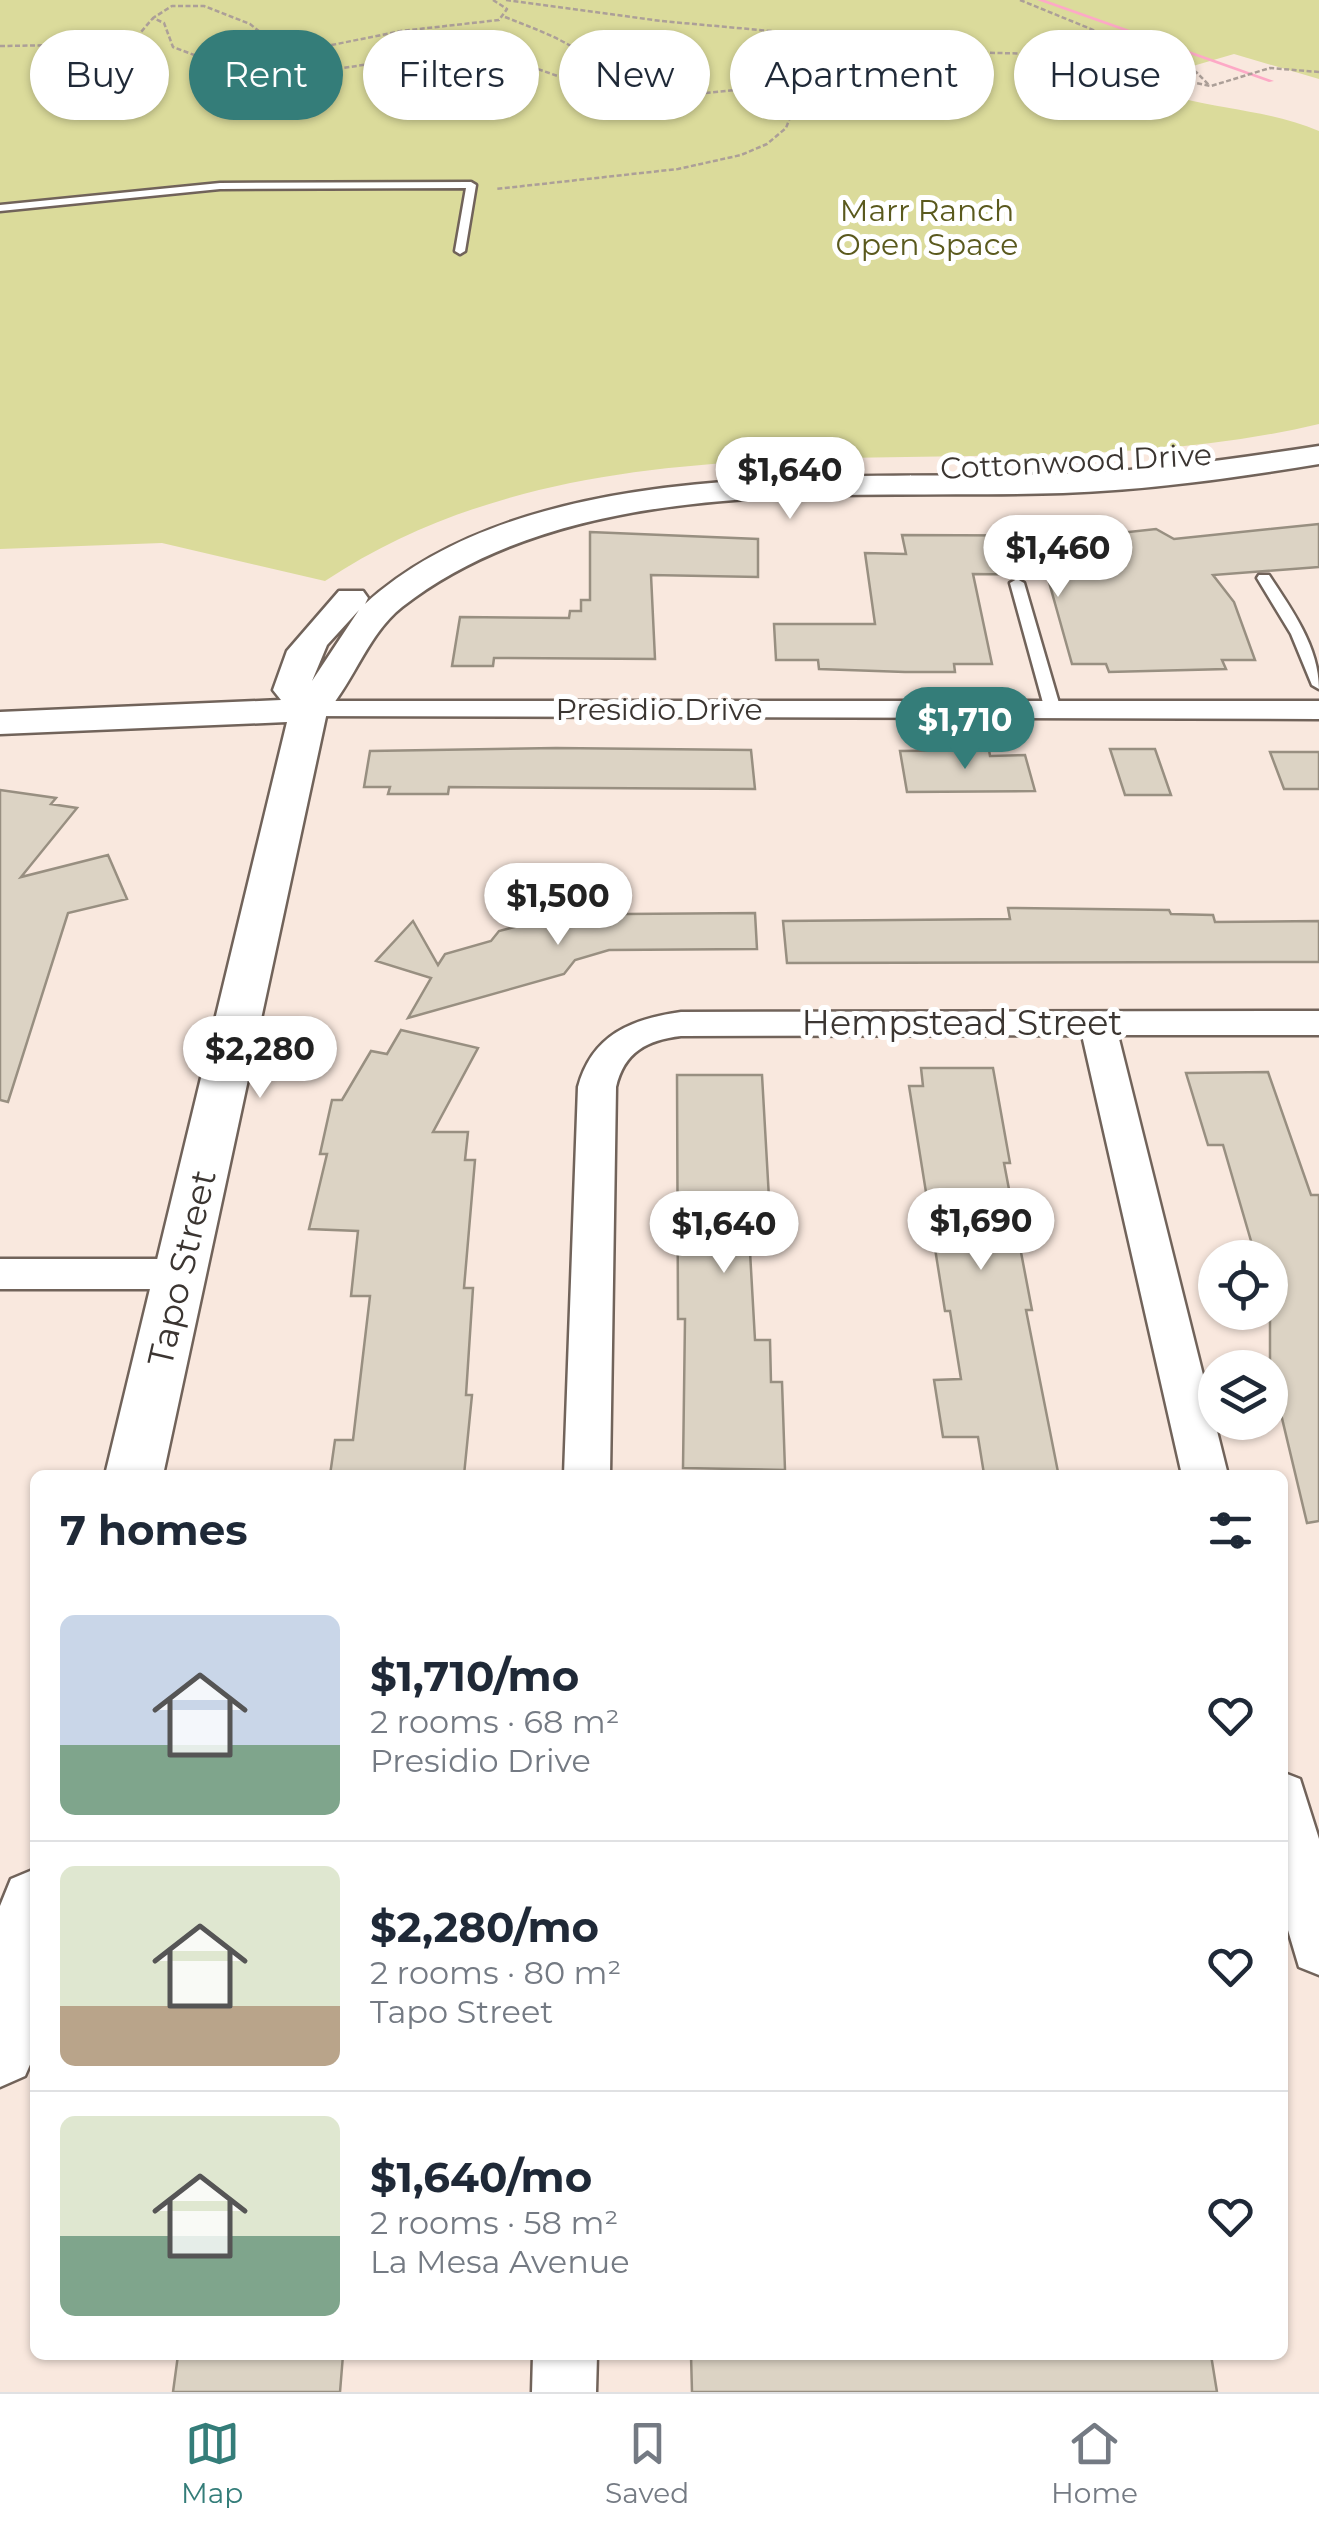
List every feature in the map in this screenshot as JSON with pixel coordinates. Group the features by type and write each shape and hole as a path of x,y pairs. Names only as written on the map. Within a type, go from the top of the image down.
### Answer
{"street":[{"name":"Cottonwood Drive","path":"1319,436 1262,448 1113,464 651,481 549,500 432,544 392,565 357,592 318,633 293,671 292,690 310,710 329,689 336,667 364,621 408,585 480,545 564,516 674,495 1101,482 1319,454"},
{"name":"Presidio Drive","path":"0,723 310,710 1319,710"},
{"name":"Tapo Street","path":"135,1470 310,710"},
{"path":"1097,1023 1205,1470"},
{"name":"Hempstead Street","path":"587,1470 597,1087 600,1067 612,1050 641,1031 681,1024 1319,1023"},
{"path":"0,1274 181,1274"},
{"path":"1288,1821 1319,1948"},
{"path":"0,2051 22,1911"},
{"path":"564,2360 564,2392"}],"lane":[{"path":"0,208 220,186 470,185 460,250"},
{"path":"1264,578 1298,634 1319,685"},
{"path":"1017,583 1053,710"}],"path":[{"path":"493,0 507,9 505,17"},
{"path":"506,0 661,21 1049,54 1211,86 1270,68 1319,72"},
{"path":"1020,0 1196,72 1211,86"},
{"path":"0,46 62,45 93,59 117,60 152,18 172,6 204,6 250,24 276,45 308,50 401,31 470,25 505,17 559,39"},
{"path":"152,18 164,23 173,47 239,72 310,73 406,61 497,61 559,76"},
{"path":"994,53 1006,52"},
{"path":"470,190 702,165 748,152 777,138 792,120"}],"green space":[{"name":"Marr Ranch Open Space","path":"0,0 1319,0 1319,79 1234,54 1196,65 1196,30 1014,30 1014,120 1196,120 1196,101 1268,115 1319,131 1319,424 1195,445 1068,454 810,459 682,467 558,486 438,522 325,581 162,543 0,549"}],"building":[{"path":"1319,524 1319,567 1213,575 1234,602 1255,660 1222,660 1226,669 1109,672 1106,664 1072,664 1047,575 973,574 992,664 954,664 955,672 905,672 819,669 818,660 776,660 774,624 875,624 865,553 906,554 902,535 1092,536 1156,529 1174,539"},
{"path":"590,532 758,539 758,577 651,575 655,659 494,658 493,666 452,666 460,617 569,618 570,611 581,611 581,600 590,600"},
{"path":"1110,749 1155,749 1171,795 1125,795"},
{"path":"751,750 755,789 449,787 448,794 388,794 390,787 364,787 370,751"},
{"path":"989,750 990,756 1025,755 1035,791 907,792 900,751"},
{"path":"1270,752 1319,752 1319,789 1284,789"},
{"path":"0,790 56,798 51,804 77,808 21,877 108,855 127,899 68,913 8,1102 0,1100"},
{"path":"619,894 624,914 755,913 757,949 609,950 575,960 564,974 408,1018 431,978 376,961 413,921 438,965 445,954 491,941 499,931"},
{"path":"1008,908 1169,910 1171,914 1213,915 1215,922 1319,921 1319,962 787,963 783,921 1010,919"},
{"path":"401,1030 478,1048 433,1132 468,1132 465,1160 475,1160 464,1288 473,1288 466,1395 472,1395 464,1470 331,1470 335,1440 353,1440 370,1296 351,1296 358,1231 309,1229 327,1154 320,1154 332,1100 342,1100 371,1051 387,1054"},
{"path":"921,1068 993,1068 1010,1163 1004,1163 1032,1310 1026,1310 1058,1470 983,1470 978,1437 943,1437 934,1380 961,1379 950,1311 945,1311 909,1086 923,1086"},
{"path":"1268,1072 1311,1195 1319,1195 1319,1521 1307,1523 1287,1440 1288,1350 1270,1350 1270,1330 1288,1330 1288,1240 1251,1240 1223,1145 1208,1145 1186,1073"},
{"path":"677,1075 762,1075 770,1216 760,1216 761,1234 749,1234 755,1340 770,1340 771,1382 782,1382 785,1470 683,1468 685,1319 678,1319"},
{"path":"177,2360 343,2360 340,2392 173,2392"},
{"path":"691,2360 1212,2360 1217,2392 692,2392"}],"waterway":[{"path":"1040,0 1271,81"}]}
